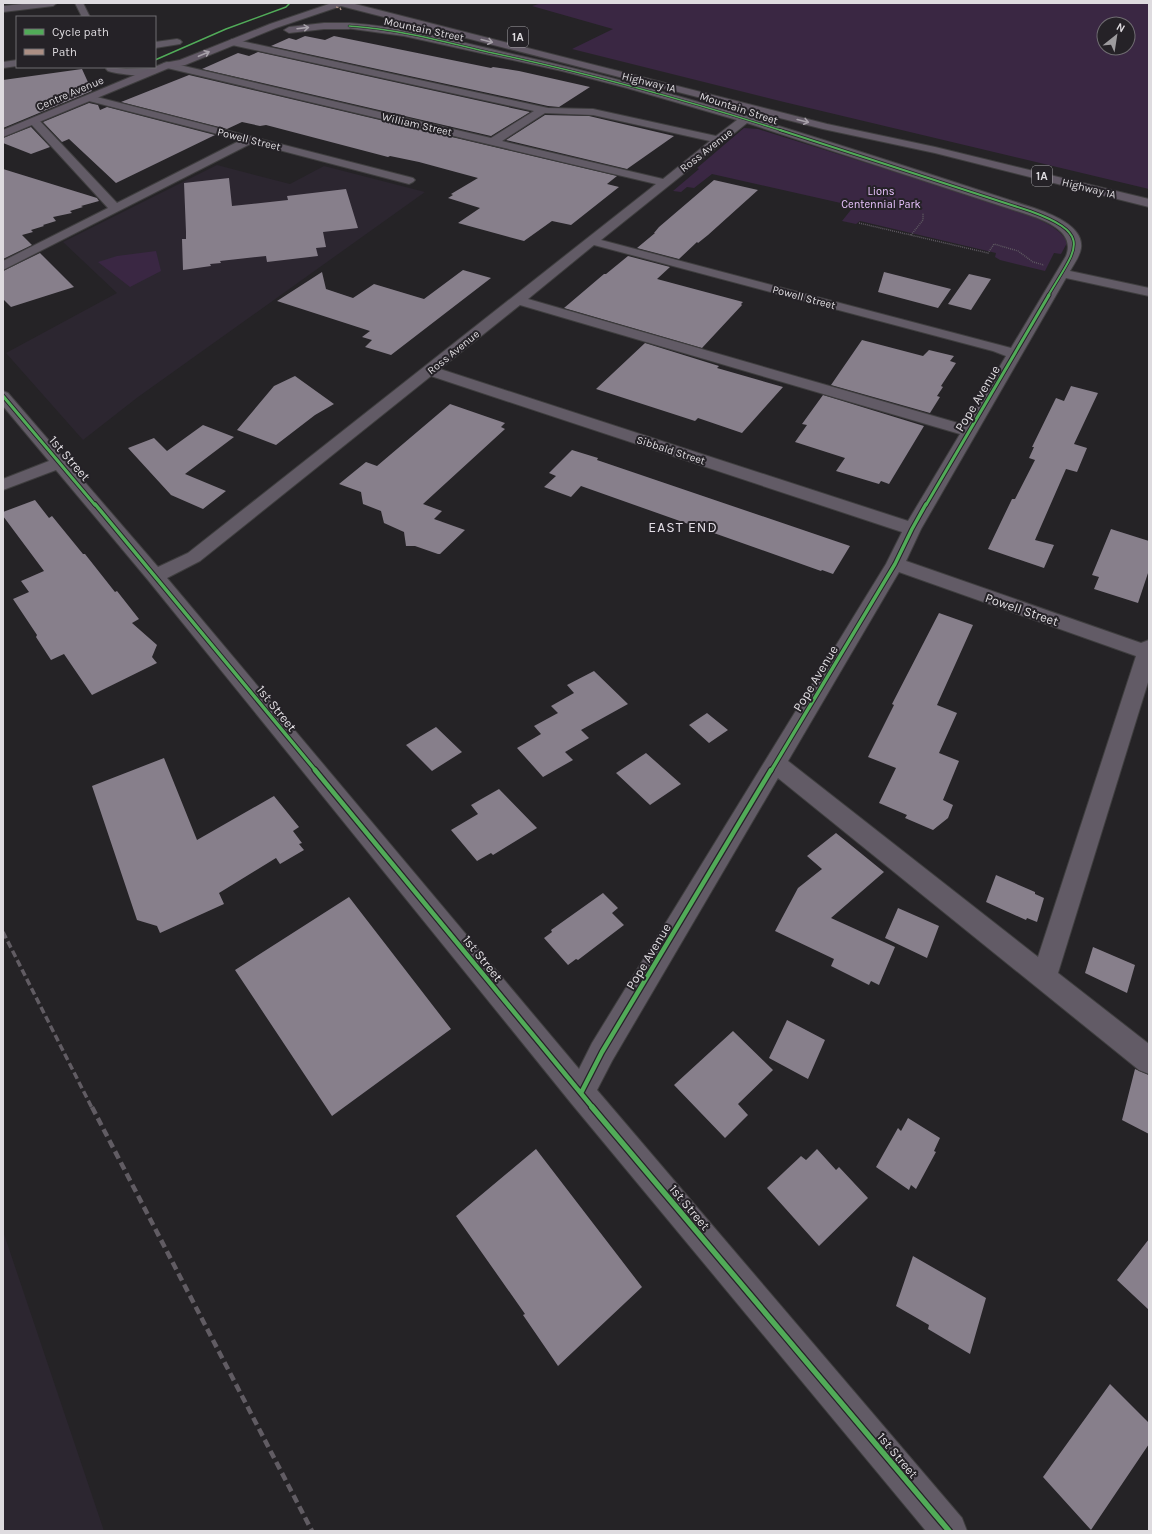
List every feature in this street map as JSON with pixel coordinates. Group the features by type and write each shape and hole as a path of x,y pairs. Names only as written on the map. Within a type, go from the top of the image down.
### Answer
{"main road":[{"name":"Centre Avenue","path":"3,134 154,71 167,65 174,59 244,28 314,3"},
{"name":"Centre Avenue","path":"167,65 182,63 273,26 340,3"},
{"name":"Highway 1A","path":"340,3 827,127 935,150 1149,202"},
{"path":"273,26 323,14 346,12 363,14 464,35"},
{"path":"250,35 312,27 349,26"},
{"name":"Highway 1A","path":"710,86 838,120 935,150"}],"street":[{"path":"3,9 53,3"},
{"path":"78,3 85,16"},
{"name":"Mountain Street","path":"349,26 387,30 554,66 677,98 1047,218 1065,228 1075,242 1074,251 1056,269"},
{"path":"156,45 177,42"},
{"path":"232,42 543,110 593,112 718,140"},
{"path":"3,65 16,63"},
{"name":"William Street","path":"167,65 666,183"},
{"path":"100,94 111,83 110,68 126,72 154,71"},
{"name":"Powell Street","path":"89,98 409,180"},
{"path":"493,142 543,110"},
{"name":"Ross Avenue","path":"155,576 194,557 431,371 745,119"},
{"path":"34,121 116,209"},
{"path":"3,266 252,139"},
{"name":"Powell Street","path":"592,241 998,348 1015,354"},
{"path":"1056,269 1149,292"},
{"name":"Pope Avenue","path":"581,1093 602,1052 896,564 912,529 1015,354 1056,269"},
{"path":"518,300 968,432"},
{"name":"Sibbald Street","path":"431,371 912,529"},
{"name":"1st Street","path":"3,396 155,576 581,1093 949,1531"},
{"path":"3,485 60,462"},
{"name":"Powell Street","path":"896,564 1148,651"},
{"path":"1044,977 1148,651"},
{"path":"775,763 1149,1060"}],"path":[{"path":"911,234 923,220 923,213"},
{"path":"859,223 988,253 994,244 1018,251 1033,262 1056,269"}],"shaded area":[{"path":"217,165 290,184 324,166 425,192 138,397 83,440 6,353 117,293 63,242"},
{"path":"3,1231 104,1531 3,1531"}],"green space":[{"path":"542,3 1149,3 1149,189 784,102 572,49 613,29 532,6"},
{"name":"Lions Centennial Park","path":"744,128 758,129 1013,209 1052,226 1059,231 1067,243 1061,254 1054,253 1045,271 1000,260 995,257 996,253 860,221 856,224 842,221 854,206 712,174 694,188 687,187 681,192 673,191 699,169 697,168"},
{"path":"156,251 161,271 130,287 98,262 117,256"}],"building":[{"path":"305,36 325,40 334,36 491,68 493,67 519,71 590,87 559,107 548,106 271,46 289,38 296,40"},
{"path":"258,52 530,112 491,136 202,69 238,53 249,56"},
{"path":"82,69 92,91 3,128 3,80"},
{"path":"189,75 617,176 607,184 619,187 571,225 552,221 524,241 458,223 480,208 448,198 453,195 451,194 478,178 419,162 390,156 388,157 266,125 260,126 242,122 227,129 121,102"},
{"path":"89,103 98,105 100,110 107,107 215,135 116,183 69,139 62,142 43,122"},
{"path":"545,115 589,116 674,136 627,169 506,140"},
{"path":"31,127 50,147 31,154 3,143 3,138"},
{"path":"3,169 97,198 99,201 70,211 72,213 53,217 56,221 31,230 33,232 22,235 32,245 3,259"},
{"path":"229,178 232,206 288,200 287,196 346,189 358,228 323,232 326,247 316,248 318,256 267,262 266,256 220,261 221,263 210,264 211,266 183,270 182,239 186,239 184,183"},
{"path":"714,180 758,190 679,259 637,248 655,233 659,227"},
{"path":"40,253 74,287 11,307 3,299 3,271"},
{"path":"628,256 670,267 657,279 743,302 741,304 742,305 702,348 564,308"},
{"path":"463,270 491,278 391,355 365,347 372,340 362,337 370,331 277,301 322,272 326,289 353,298 374,284 424,299"},
{"path":"884,272 951,289 938,308 878,292"},
{"path":"969,274 991,279 971,310 948,304"},
{"path":"862,340 923,356 929,350 954,356 950,361 956,363 941,386 943,387 937,396 940,397 930,413 831,385"},
{"path":"645,343 719,366 717,368 783,387 742,433 698,418 695,421 596,389"},
{"path":"295,376 334,404 315,415 276,445 237,430 274,386"},
{"path":"1071,386 1098,393 1074,444 1087,448 1077,472 1066,469 1035,540 1054,545 1044,568 988,549 1012,499 1015,499 1035,460 1029,458 1034,447 1032,447 1056,398 1064,401"},
{"path":"823,395 924,426 889,484 881,481 879,484 836,471 845,458 795,442 807,425 802,424"},
{"path":"450,404 505,423 501,427 505,429 423,504 442,511 434,519 465,530 440,554 438,554 415,546 406,546 404,532 384,523 381,511 363,504 361,492 339,484 366,462 377,466"},
{"path":"203,425 234,437 185,474 226,491 203,509 171,495 128,448 154,438 167,451"},
{"path":"572,450 598,458 597,460 850,546 833,574 581,486 571,497 544,487 556,476 549,473"},
{"path":"35,500 49,518 52,516 115,592 117,591 139,619 132,623 157,645 152,657 157,663 92,695 64,654 51,660 36,637 37,635 13,599 29,592 21,581 44,571 3,516 3,512"},
{"path":"1111,529 1149,541 1149,570 1138,603 1094,589 1099,577 1092,575"},
{"path":"939,613 973,625 937,705 957,713 939,753 959,761 943,800 953,805 948,818 933,830 905,818 907,815 879,803 896,768 868,757 894,705 892,704"},
{"path":"594,671 628,704 581,730 589,738 565,752 573,760 543,777 517,748 541,734 534,726 558,713 551,706 574,693 567,685"},
{"path":"707,713 728,730 709,743 689,725"},
{"path":"436,727 462,752 432,771 406,745"},
{"path":"646,753 681,784 650,805 616,773"},
{"path":"164,758 197,840 274,796 299,827 293,831 302,843 299,844 304,850 280,864 276,858 219,893 224,904 160,933 157,926 137,920 92,786"},
{"path":"499,789 537,828 493,855 491,853 477,861 451,830 478,814 471,805"},
{"path":"836,833 884,872 831,918 895,947 879,985 871,981 869,985 831,966 834,959 775,931 798,888 822,869 807,856"},
{"path":"996,875 1035,892 1035,894 1044,898 1037,922 1027,918 1026,920 986,902"},
{"path":"603,893 618,908 612,913 624,925 578,960 576,959 568,965 544,938 552,932 551,930"},
{"path":"349,897 451,1029 332,1116 235,970"},
{"path":"898,908 939,926 927,958 885,938"},
{"path":"1093,947 1135,965 1127,993 1085,973"},
{"path":"787,1020 825,1040 808,1079 769,1058"},
{"path":"733,1031 773,1070 738,1104 748,1115 725,1138 674,1085"},
{"path":"1135,1069 1149,1075 1149,1134 1122,1120"},
{"path":"908,1118 940,1138 934,1151 936,1152 916,1189 911,1185 909,1190 876,1167 898,1128 901,1131"},
{"path":"536,1149 642,1287 558,1366 523,1315 525,1314 456,1216"},
{"path":"817,1149 836,1170 839,1167 868,1198 819,1246 767,1188 801,1156 806,1160"},
{"path":"1149,1239 1149,1310 1117,1280"},
{"path":"913,1256 986,1298 970,1354 928,1329 929,1325 896,1306"},
{"path":"1110,1384 1149,1423 1149,1444 1091,1530 1043,1477"}],"railway":[{"path":"3,932 92,1108"},
{"path":"92,1107 312,1531"}],"marked path":[{"path":"336,7 340,8 341,10"}],"cycle path":[{"path":"156,60 226,29 286,7 290,3"},
{"path":"349,26 367,27 404,33 563,68 698,105 831,146 1044,216 1066,229 1075,241 1074,252 1070,260 912,529 895,564 602,1052 581,1093"},
{"path":"3,396 155,576 581,1093 949,1531"}],"district":[{"name":"EAST END","path":"683,527"}]}
